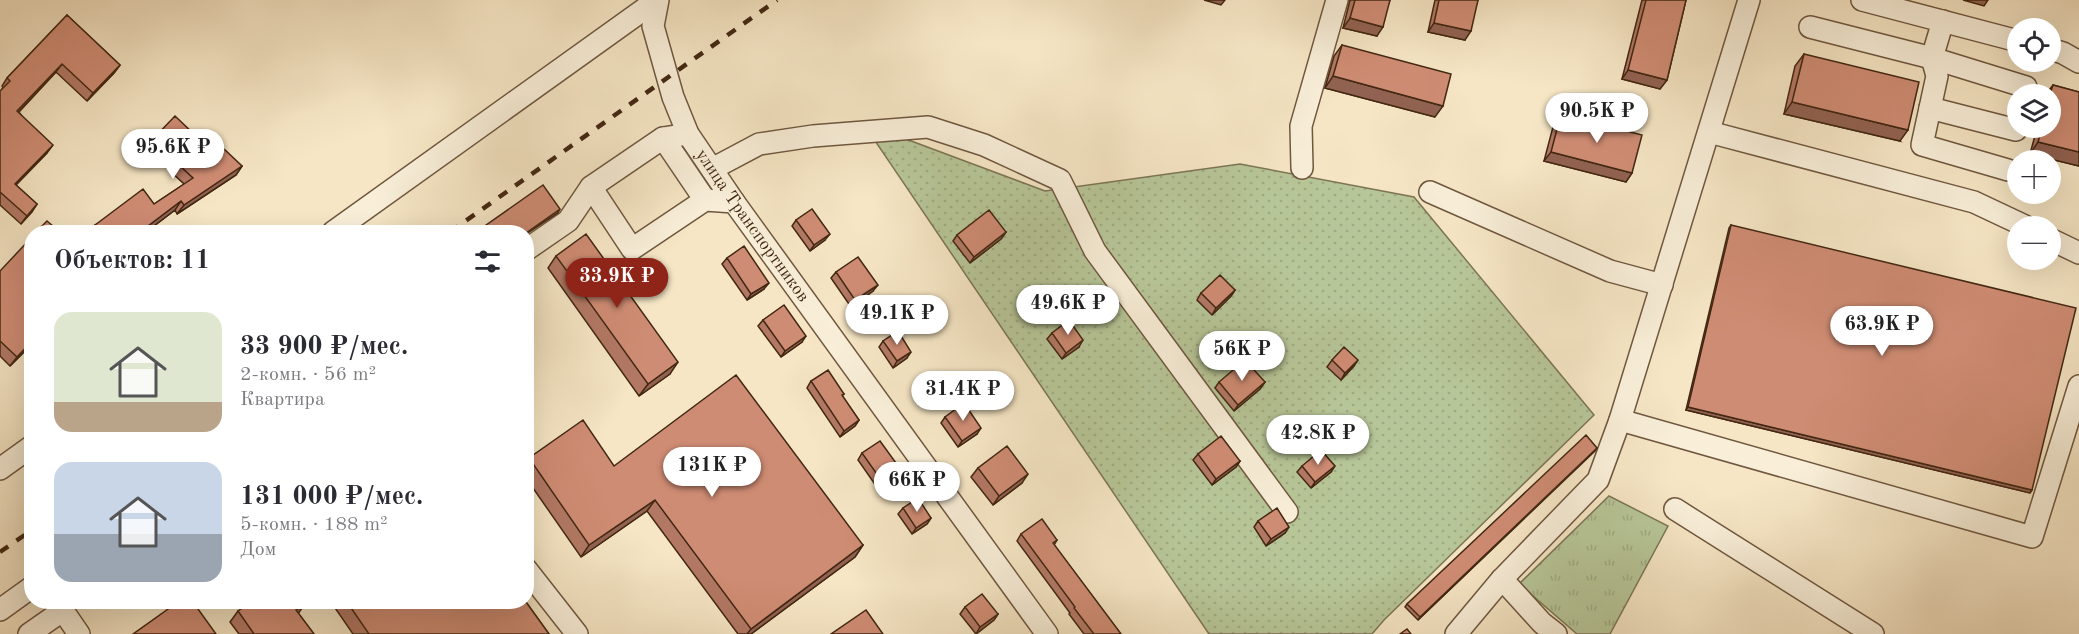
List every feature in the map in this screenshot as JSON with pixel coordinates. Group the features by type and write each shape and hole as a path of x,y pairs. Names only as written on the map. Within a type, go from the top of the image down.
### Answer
{"street":[{"name":"улица Транспортников","path":"658,0 652,26 673,97 688,134 734,202 1047,634"},
{"path":"343,225 658,0"},
{"path":"1302,168 1301,126 1337,0"},
{"path":"1456,634 1502,579 1598,480 1620,420 1749,0"},
{"path":"1862,0 2007,38"},
{"path":"1943,21 1932,58 1937,76 1922,145 2007,170"},
{"path":"1810,27 1932,58 2016,84"},
{"path":"1930,108 2007,128"},
{"path":"712,169 759,144 813,136 928,127 984,144 1059,180 1095,251 1287,512"},
{"path":"1709,132 1974,202 2007,218"},
{"path":"534,244 568,221 591,187 663,138 688,134"},
{"path":"663,138 705,200"},
{"path":"591,187 632,249 705,200 734,202"},
{"path":"1430,192 1610,271 1662,285"},
{"path":"2061,244 2079,253"},
{"path":"1620,420 2032,537 2079,386"},
{"path":"0,469 24,452"},
{"path":"1675,509 1873,634"},
{"path":"534,579 577,634"},
{"path":"1502,579 1542,623 1557,634"},
{"path":"0,610 24,593"},
{"path":"28,634 56,609"},
{"path":"61,609 79,634"}],"green space":[{"path":"863,123 1045,191 1240,164 1414,197 1594,415 1372,634 1209,634"},
{"path":"1609,496 1668,526 1610,634 1577,634 1519,584"}],"building":[{"path":"1355,0 1390,0 1383,27 1350,18"},
{"path":"1439,0 1478,0 1471,31 1434,23"},
{"path":"1646,0 1686,0 1667,80 1628,70"},
{"path":"67,15 120,65 93,93 62,64 17,111 53,145 15,184 37,204 27,216 0,192 0,91 10,81 7,78"},
{"path":"1342,45 1451,74 1443,106 1333,76"},
{"path":"1804,54 1919,82 1908,130 1792,102"},
{"path":"2061,87 2079,92 2079,152 2038,142 2039,138 2061,138"},
{"path":"1561,114 1642,135 1632,173 1551,152"},
{"path":"175,116 216,155 223,148 242,166 184,205 181,201 149,225 95,225 143,189 154,204 193,178 152,140"},
{"path":"543,185 560,209 534,227 534,225 486,225"},
{"path":"812,209 830,234 814,245 796,220"},
{"path":"989,210 1006,232 974,257 957,235"},
{"path":"1731,225 2076,308 2032,490 1688,407"},
{"path":"586,234 678,362 648,384 556,256"},
{"path":"24,246 24,350 17,357 0,341 0,271"},
{"path":"744,246 769,283 751,294 727,258"},
{"path":"858,257 878,285 855,300 836,272"},
{"path":"1220,275 1235,290 1216,308 1201,293"},
{"path":"784,305 806,336 785,351 763,320"},
{"path":"1069,320 1083,340 1066,353 1052,333"},
{"path":"898,331 911,352 897,361 883,341"},
{"path":"1344,347 1358,360 1345,373 1332,360"},
{"path":"1245,360 1265,382 1238,405 1219,382"},
{"path":"828,370 859,420 844,431 811,381"},
{"path":"736,375 863,545 751,629 655,500 589,545 534,465 534,454 583,420 614,466"},
{"path":"964,403 981,428 962,441 945,417"},
{"path":"1586,435 1597,448 1420,617 1407,604"},
{"path":"1221,436 1240,461 1216,479 1198,454"},
{"path":"880,441 904,474 886,487 862,453"},
{"path":"1007,446 1028,474 999,496 978,468"},
{"path":"1321,450 1335,466 1315,482 1302,466"},
{"path":"918,498 931,518 916,528 903,508"},
{"path":"1277,508 1289,527 1271,539 1258,521"},
{"path":"1042,519 1057,540 1053,543 1121,634 1094,634 1021,534"},
{"path":"982,594 998,614 980,627 965,607"},
{"path":"168,609 198,609 216,634 133,634"},
{"path":"241,609 298,609 296,610 314,634 254,634 238,611"},
{"path":"352,609 531,609 549,634 369,634"},
{"path":"866,610 883,634 831,634"},
{"path":"1407,629 1411,634 1400,634"}],"railway":[{"path":"460,225 777,0"},
{"path":"0,552 24,536"}]}
